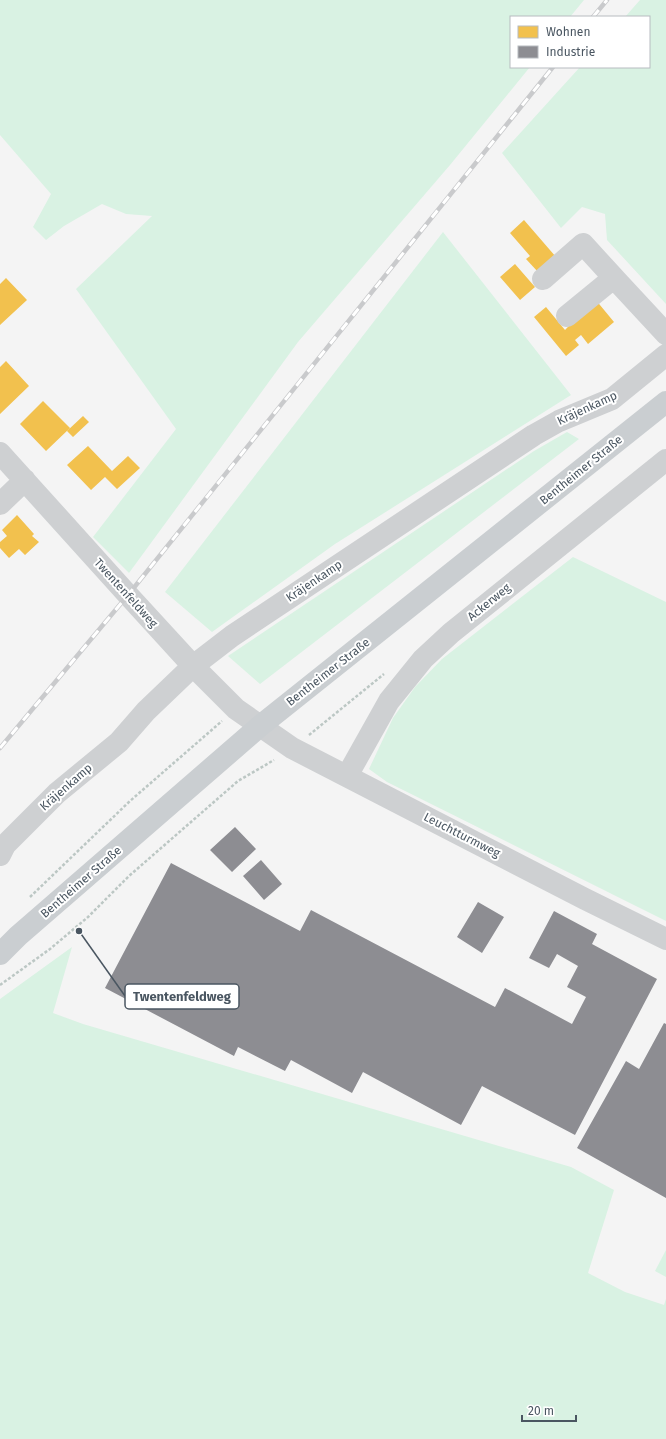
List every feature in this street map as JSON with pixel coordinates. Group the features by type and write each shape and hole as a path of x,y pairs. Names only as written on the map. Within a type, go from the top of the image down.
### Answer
{"main road":[{"name":"Bentheimer Straße","path":"0,954 18,936 260,726 666,402"}],"street":[{"path":"543,279 583,244 666,334"},
{"path":"567,316 611,280 615,279"},
{"name":"Kräjenkamp","path":"0,855 5,845 57,793 119,742 146,711 193,666 239,631 534,434 559,421 612,399 666,355"},
{"name":"Twentenfeldweg","path":"0,453 193,666 236,709 260,726"},
{"name":"Ackerweg","path":"347,776 390,700 423,659 451,633 666,460"},
{"path":"0,504 25,480"},
{"name":"Leuchtturmweg","path":"260,726 292,748 666,940"}],"path":[{"path":"0,985 50,949 88,917 129,876 238,780 269,764 292,748 388,671"},
{"path":"27,900 130,801 236,709"}],"green space":[{"path":"0,0 584,0 571,16 510,16 510,68 529,68 450,165 298,342 129,573 93,537 176,429 76,289 152,216 126,214 102,204 64,226 46,240 33,227 51,194 0,135"},
{"path":"640,0 666,0 666,304 607,240 605,214 582,207 561,228 502,153 579,68 650,68 650,16 626,16"},
{"path":"443,232 571,395 335,544 212,632 165,592"},
{"path":"567,432 579,439 260,684 228,656 534,451"},
{"path":"573,557 666,602 666,921 387,782 369,769 393,718 415,687 442,659"},
{"path":"72,947 53,1013 83,1024 571,1167 614,1190 588,1273 625,1292 664,1305 666,1299 666,1439 0,1439 0,999"},
{"path":"666,1250 666,1277 655,1271"}],"building: Wohnen":[{"path":"524,220 556,257 538,272 526,259 530,256 510,233"},
{"path":"515,264 535,287 520,300 500,277"},
{"path":"6,278 27,300 0,325 0,284"},
{"path":"595,299 614,322 588,344 581,335 575,340 579,345 566,356 534,317 546,307 565,330"},
{"path":"6,361 29,386 0,414 0,367"},
{"path":"43,401 70,428 46,451 20,424"},
{"path":"83,416 89,422 73,437 67,431"},
{"path":"88,446 112,471 128,456 140,468 117,489 105,477 91,490 67,465"},
{"path":"17,515 34,534 32,536 39,542 25,555 19,549 9,558 0,548 0,542 7,536 2,530"}],"building: Industrie":[{"path":"235,827 256,849 232,872 210,850"},
{"path":"261,860 282,884 264,900 243,876"},
{"path":"171,863 300,931 311,910 495,1007 505,988 572,1024 586,997 567,987 578,966 557,954 549,968 529,958 554,911 597,934 592,944 657,979 575,1135 482,1086 461,1125 363,1072 352,1093 291,1060 285,1071 238,1047 234,1056 105,988"},
{"path":"478,902 504,917 482,953 457,937"},
{"path":"664,1023 666,1024 666,1198 577,1148 626,1061 639,1069"}],"railway":[{"path":"594,16 607,0"},
{"path":"0,748 128,595 552,68"}],"place":[{"name":"Twentenfeldweg","path":"79,931"}]}
